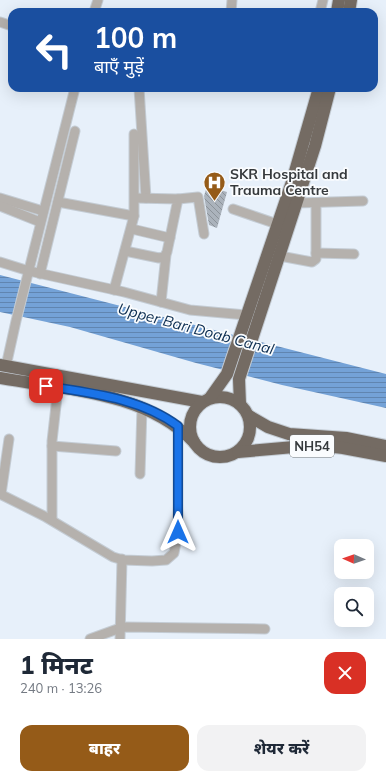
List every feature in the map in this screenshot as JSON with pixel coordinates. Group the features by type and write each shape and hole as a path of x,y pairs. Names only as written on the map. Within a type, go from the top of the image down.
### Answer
{"highway":[{"path":"194,442 191,435 190,421 193,414 227,374 304,146 318,92"},
{"path":"240,404 239,379 316,146 329,92"},
{"path":"0,378 89,393 142,407 161,415 178,426 206,454 214,457 222,458 238,452 250,436 251,422 249,416 240,404 226,397 206,400 3,366"},
{"name":"NH54","path":"249,416 277,431 346,438 386,446"},
{"name":"NH54","path":"238,452 317,445 386,456"}],"street":[{"path":"3,366 28,275 73,92"},
{"path":"139,92 146,198"},
{"path":"40,274 75,131"},
{"path":"114,290 132,229 134,216 134,134"},
{"path":"135,198 178,199 198,197 204,234"},
{"path":"0,198 43,211"},
{"path":"161,302 166,255 178,199"},
{"path":"297,203 363,201"},
{"path":"58,202 134,216"},
{"path":"280,256 312,262 316,259 316,203"},
{"path":"0,206 40,222"},
{"path":"234,209 277,224"},
{"path":"132,229 170,238"},
{"path":"125,251 159,258 166,255"},
{"path":"316,253 354,254"},
{"path":"0,262 28,275 40,274 199,311 245,318"},
{"path":"52,520 52,446 58,388"},
{"path":"140,474 142,407"},
{"path":"9,439 1,494 52,520 104,553 122,559 166,560 174,553 178,532 178,426"},
{"path":"52,446 116,451"},
{"path":"120,639 122,559"},
{"path":"90,639 120,628 266,629"},
{"path":"195,629 195,639"}],"water":[{"name":"Upper Bari Doab Canal","path":"0,275 386,374 386,408 282,385 196,363 70,327 0,312"}],"building":[{"path":"207,186 227,192 217,228 209,225 204,196"}],"place":[{"name":"SKR Hospital and Trauma Centre","path":"215,202"}],"route":[{"path":"46,386 89,393 125,402 161,415 178,426 178,532"}]}
